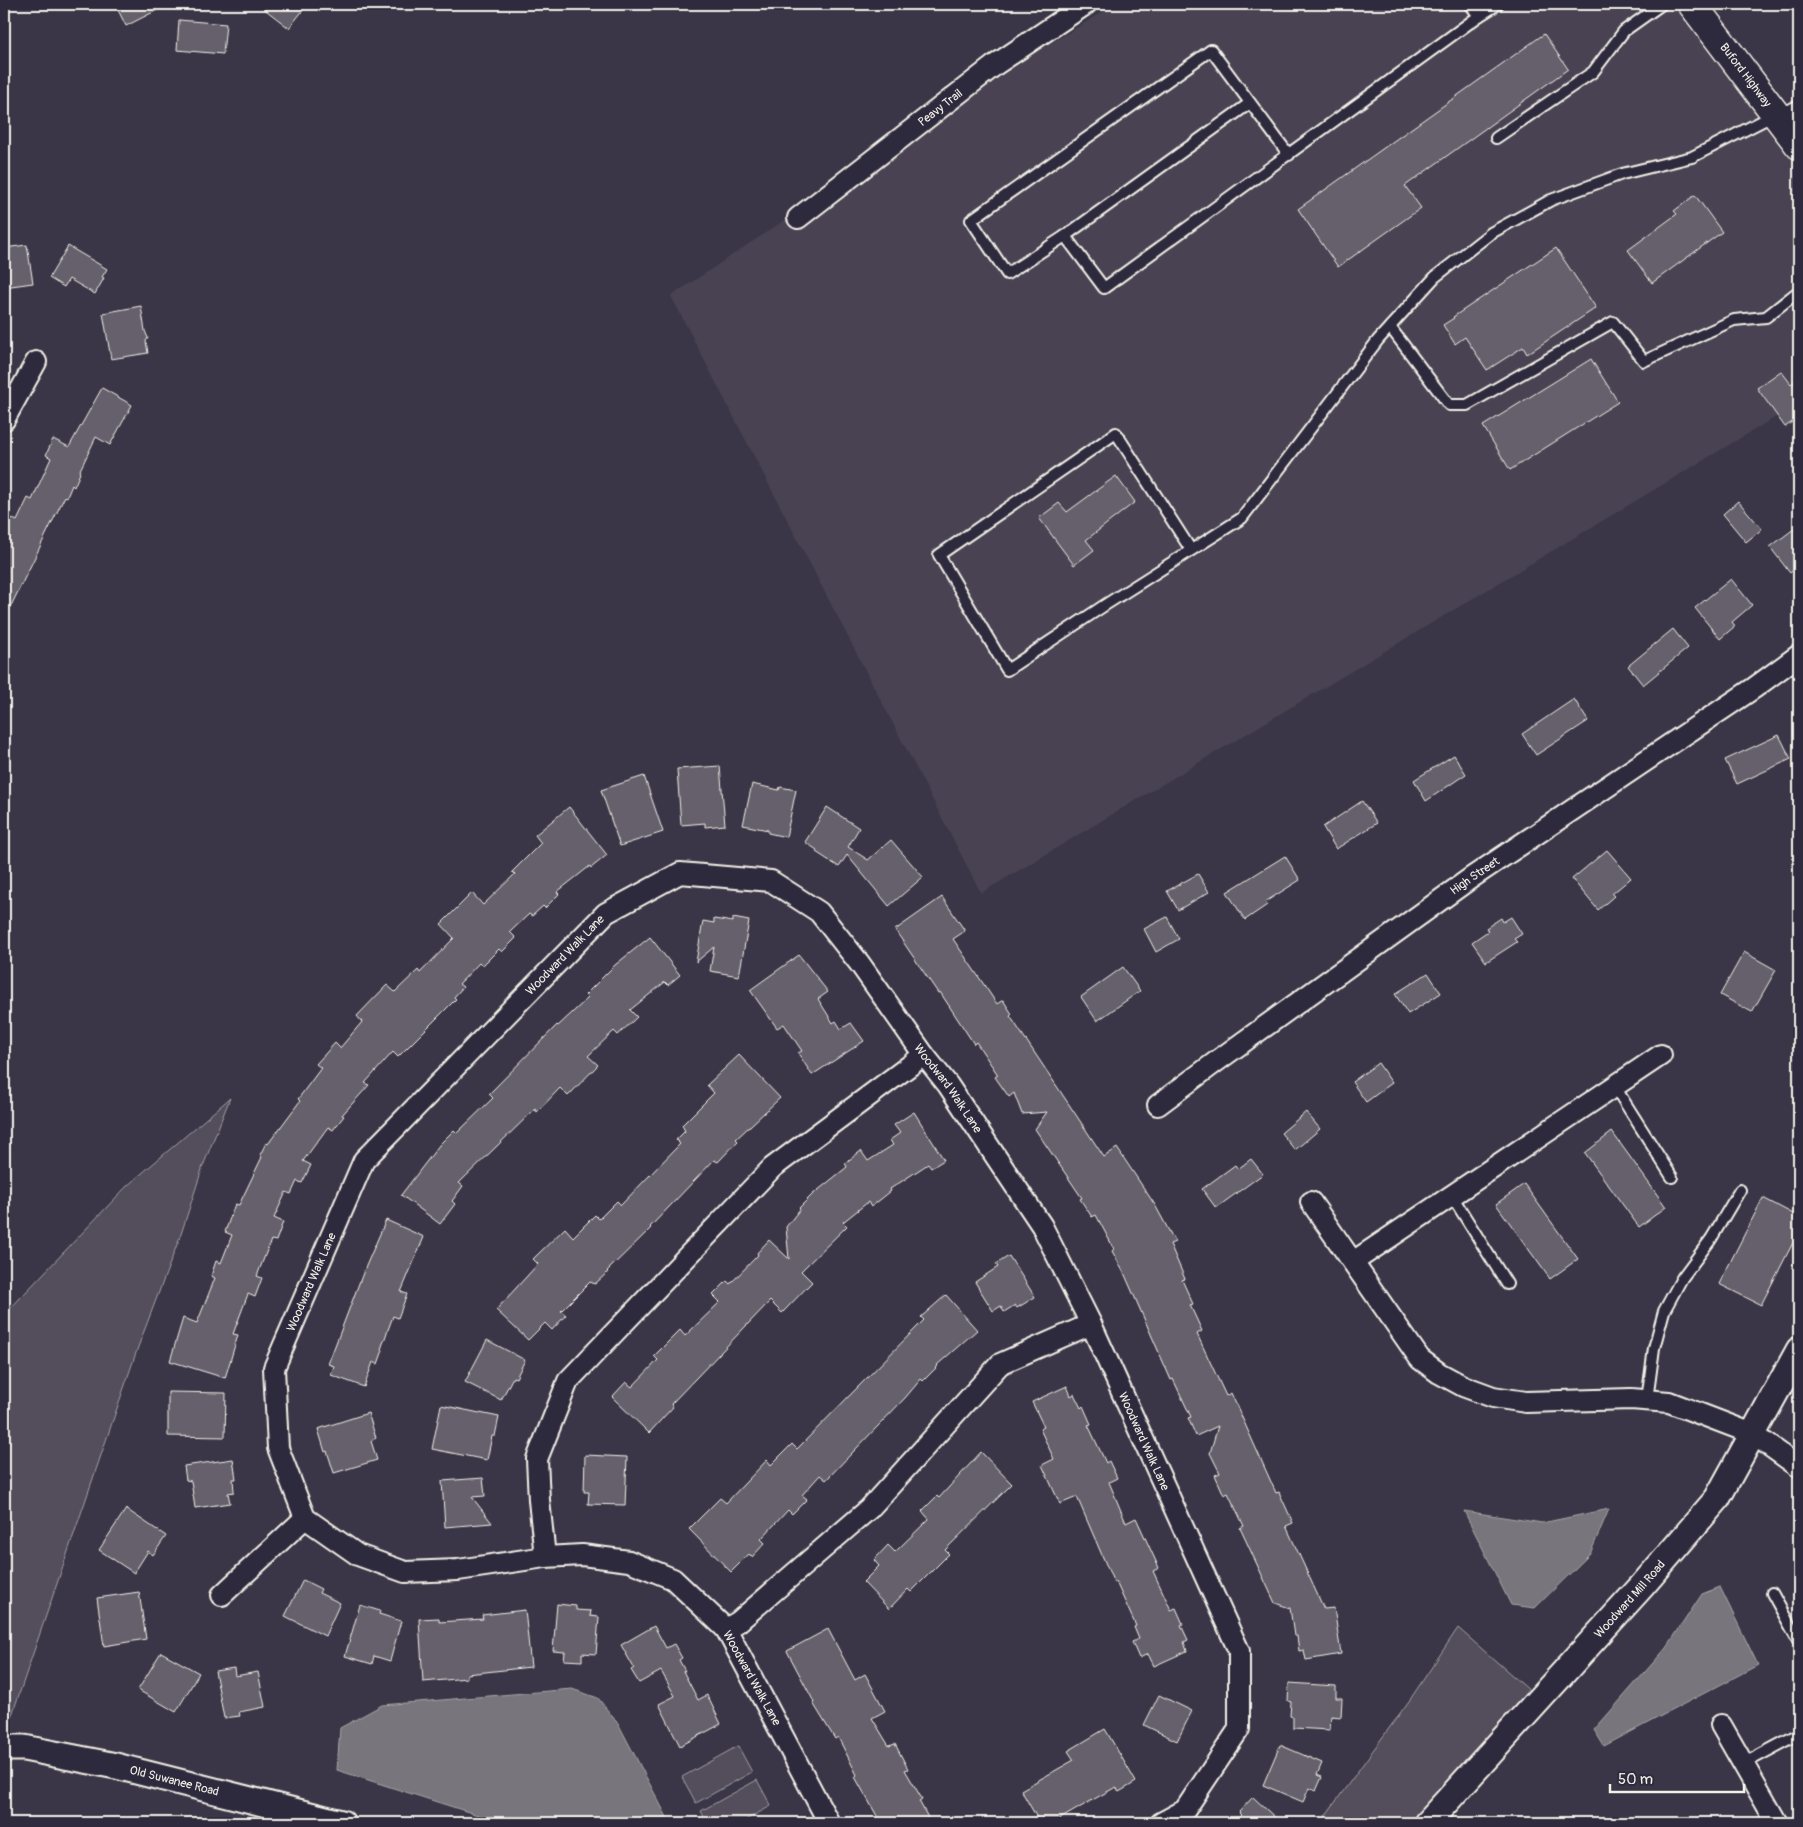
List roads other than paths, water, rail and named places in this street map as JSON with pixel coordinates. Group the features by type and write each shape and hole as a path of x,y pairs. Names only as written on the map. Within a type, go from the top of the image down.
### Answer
{"main road":[{"name":"Buford Highway","path":"1692,4 1788,110 1799,145"}],"street":[{"name":"Peavy Trail","path":"798,218 995,65 1086,4"},
{"path":"4,420 36,362"},
{"name":"High Street","path":"1158,1105 1217,1060 1471,878 1754,688 1799,655"},
{"name":"Woodward Walk Lane","path":"829,1823 726,1629 673,1579 629,1561 582,1555 458,1570 406,1572 358,1556 305,1518 278,1448 274,1368 364,1160 606,913 680,873 771,881 819,912 860,964 924,1055 948,1085 1042,1226 1091,1324 1239,1650 1239,1729 1185,1810 1161,1823"},
{"path":"545,1558 537,1459 568,1381 772,1168 924,1055"},
{"path":"1353,1262 1661,1055"},
{"path":"1311,1202 1420,1359 1439,1373 1463,1386 1493,1397 1526,1402 1631,1399 1669,1402 1753,1434 1799,1468"},
{"path":"726,1629 738,1622 869,1509 1000,1364 1091,1324"},
{"name":"Woodward Mill Road","path":"1427,1823 1642,1586 1712,1505 1799,1350"},
{"path":"222,1595 305,1518"},
{"path":"1721,1725 1777,1823"},
{"name":"Old Suwanee Road","path":"4,1748 24,1748 116,1766 342,1823"}],"lane":[{"path":"1470,4 1478,16"},
{"path":"1065,236 1104,288 1478,16 1498,4"},
{"path":"1496,138 1593,72 1624,31 1662,4"},
{"path":"1250,103 1065,236 1007,274 971,220 1211,50 1289,155"},
{"path":"1191,550 1116,433 939,555 1006,670 1242,518 1378,340 1435,277 1491,233 1551,200 1622,174 1692,157 1788,110"},
{"path":"1390,327 1450,405 1467,405 1613,322 1644,361 1734,320 1766,317 1799,291"},
{"path":"1615,1087 1672,1177"},
{"path":"1648,1400 1654,1348 1664,1311 1682,1278 1711,1239 1740,1190"},
{"path":"1452,1196 1507,1284"},
{"path":"1772,1593 1799,1642"},
{"path":"1743,1764 1799,1734"}]}
